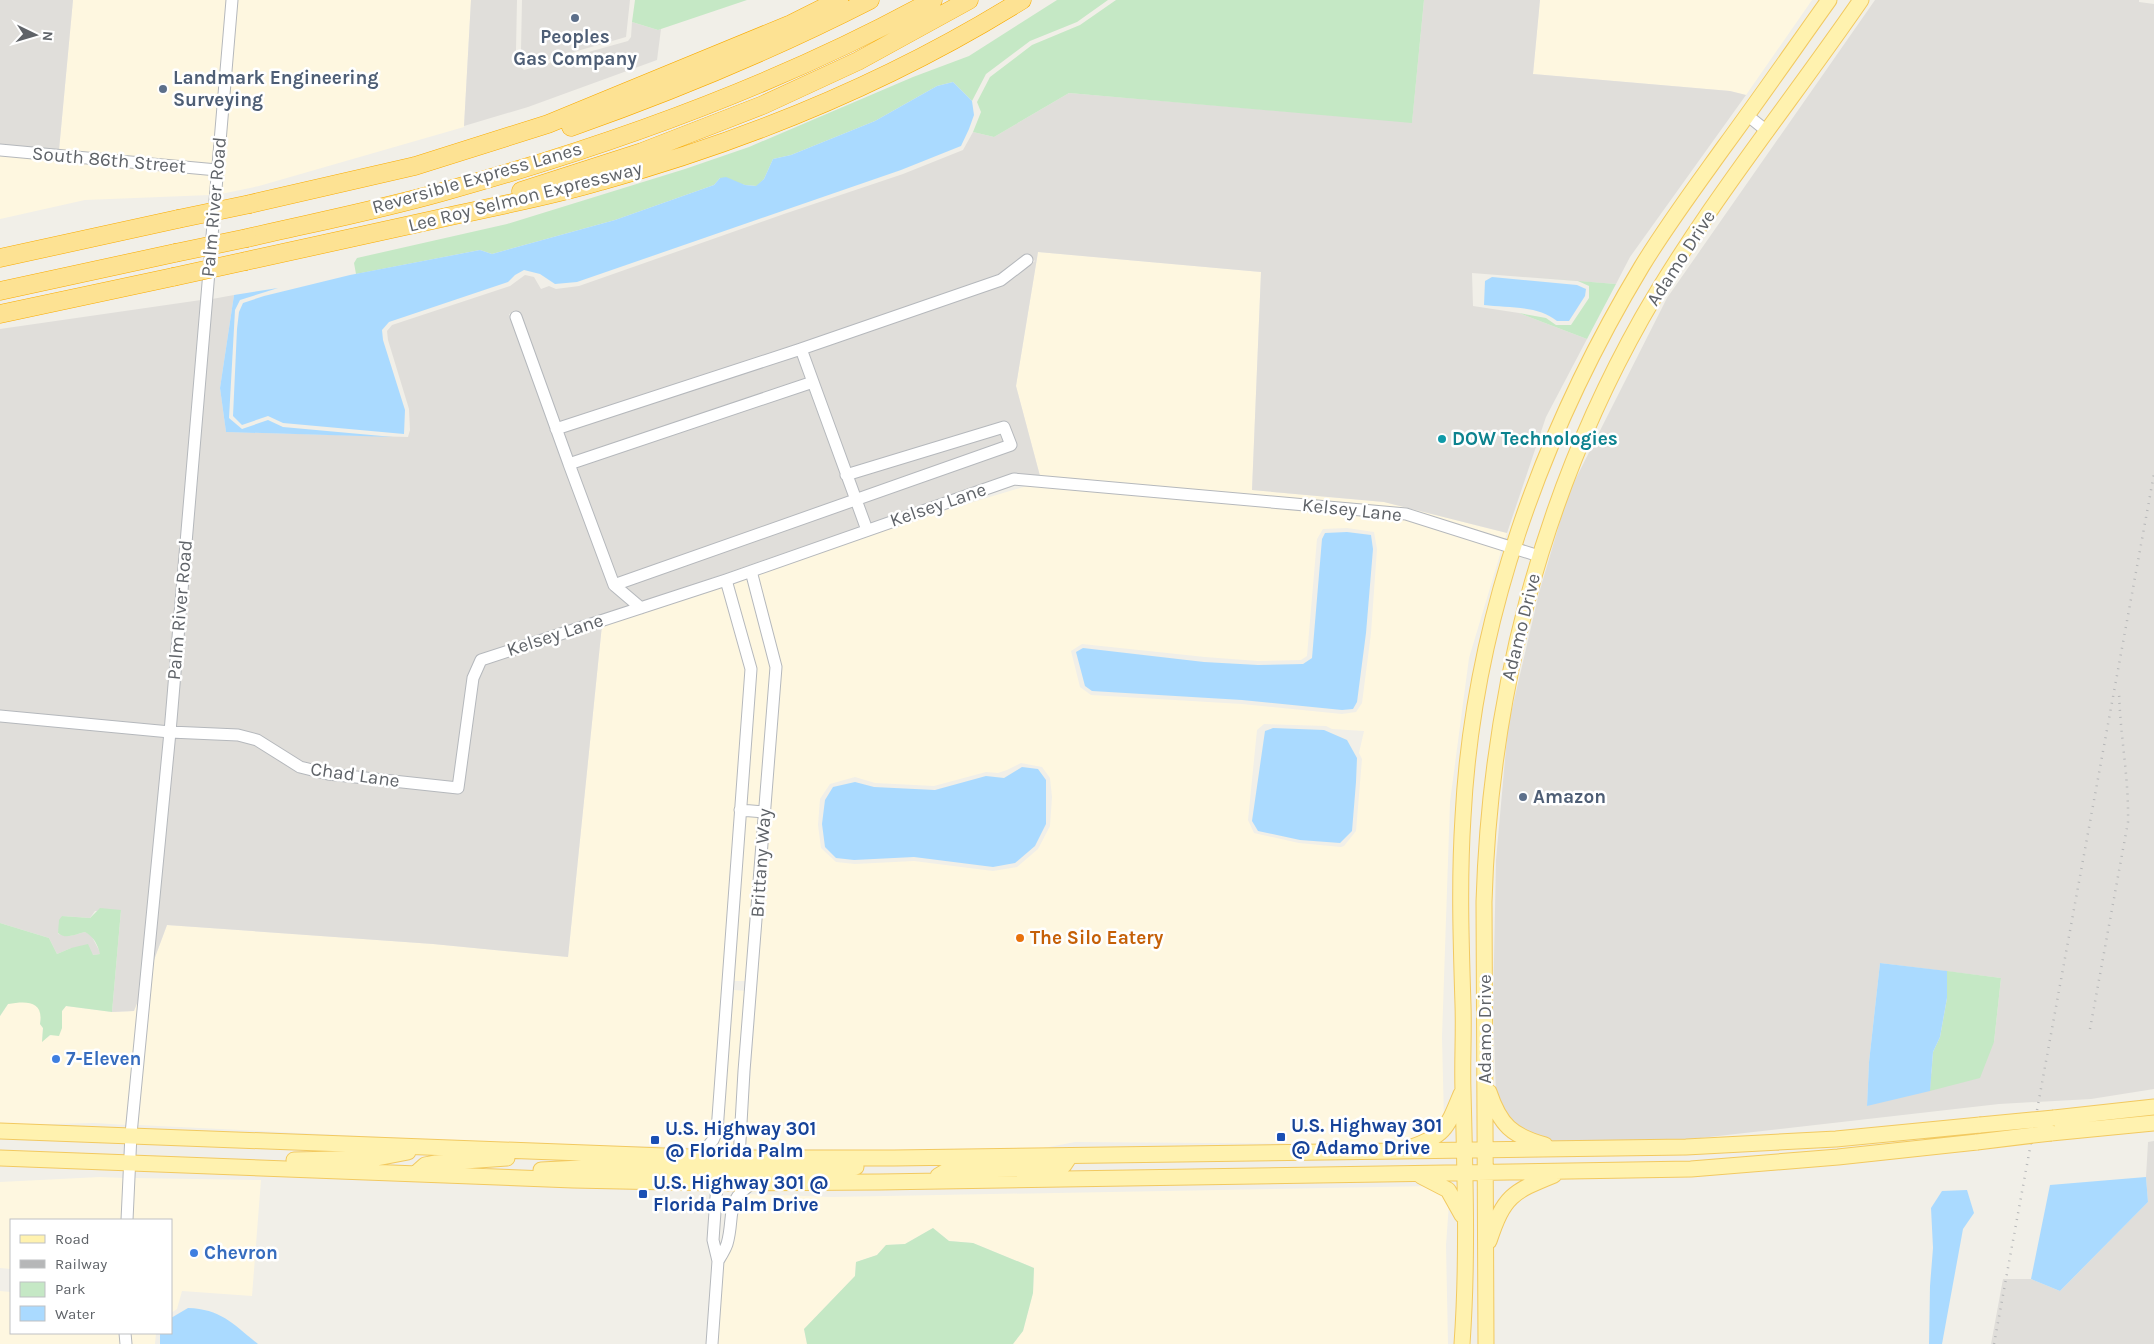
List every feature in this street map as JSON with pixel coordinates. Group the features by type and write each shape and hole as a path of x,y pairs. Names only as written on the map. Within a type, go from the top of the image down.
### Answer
{"highway":[{"path":"0,258 416,166 548,124 791,24 839,0"},
{"path":"416,166 460,162 524,143 614,112 738,61 870,0"},
{"name":"Reversible Express Lanes","path":"0,291 247,238 442,192 622,135 687,111 844,45 933,0"},
{"path":"488,208 512,194 642,152 763,105 858,61 969,0"},
{"name":"Lee Roy Selmon Expressway","path":"0,314 488,208 599,182 662,163 770,126 873,81 978,27 1022,0"}],"main road":[{"name":"Adamo Drive","path":"1462,1344 1465,1303 1465,1150 1460,908 1465,789 1476,694 1500,597 1514,547 1556,431 1604,333 1666,229 1829,0"},
{"name":"Adamo Drive","path":"1486,1344 1484,902 1489,806 1506,688 1526,604 1552,514 1584,433 1623,353 1693,236 1861,0"},
{"path":"1485,1078 1495,1108 1504,1125 1524,1139 1560,1150"},
{"path":"1399,1152 1421,1144 1440,1134 1449,1123 1463,1091"},
{"path":"0,1158 415,1174 717,1183 1681,1170 1754,1165 1978,1142 2154,1107"},
{"path":"0,1131 131,1134 587,1154 740,1158 894,1158 1560,1150 1772,1144 1980,1125 2154,1124"},
{"path":"251,1168 292,1160 378,1158 398,1154 418,1146"},
{"path":"415,1174 425,1165 436,1163 587,1154"},
{"path":"930,1180 948,1170 1055,1169 1064,1166 1070,1156"},
{"path":"507,1177 533,1170 581,1168 703,1170 722,1168 740,1158"},
{"path":"717,1183 745,1171 809,1171 866,1166 894,1158"},
{"path":"1486,1252 1498,1216 1507,1200 1525,1187 1562,1172"},
{"path":"1413,1173 1429,1178 1448,1190 1458,1204 1464,1219"}],"street":[{"name":"Palm River Road","path":"127,1219 131,1134 170,732 232,0"},
{"path":"1747,115 1768,132"},
{"name":"South 86th Street","path":"0,150 217,170"},
{"path":"556,429 801,349 1001,280 1027,260"},
{"path":"516,317 614,585 641,608"},
{"path":"801,349 867,530"},
{"path":"569,464 813,382"},
{"path":"614,585 1011,445 1004,427 846,475"},
{"name":"Kelsey Lane","path":"458,788 473,678 481,660 726,580 1014,479 1406,514 1540,556"},
{"name":"Brittany Way","path":"740,1158 751,987 776,667 751,571"},
{"name":"Brittany Way","path":"700,1157 714,1140 716,1131 729,985 751,669 726,580"},
{"name":"Chad Lane","path":"0,716 170,732 238,735 256,740 300,766 328,774 458,788"},
{"path":"740,810 765,812"},
{"path":"729,985 751,987"},
{"path":"712,1344 718,1262 713,1240 717,1183"},
{"path":"718,1262 727,1243 731,1210 736,1198 744,1189 756,1183"}],"shaded area":[{"path":"0,0 73,0 59,150 0,145"},
{"path":"73,0 227,0 212,165 59,150"},
{"path":"237,0 471,0 464,127 259,186 221,194"},
{"path":"471,0 517,0 516,50 521,67 524,70 628,41 631,37 632,22 658,30 661,29 657,60 528,107 464,126"},
{"name":"Peoples Gas Company","path":"522,0 630,0 626,37 525,66 521,50"},
{"path":"1424,0 1540,0 1533,74 1730,91 1746,95 1630,257 1616,284 1472,273 1473,306 1519,313 1587,339 1546,417 1507,533 1384,502 1252,490 1261,272 1038,252 1016,386 1040,476 870,524 862,503 1013,450 1009,426 850,468 807,352 1003,284 1035,261 1028,254 998,276 560,423 519,311 509,314 607,583 611,591 630,606 479,655 453,783 329,770 302,762 258,735 176,727 212,299 234,295 220,388 226,432 408,437 410,430 409,409 388,340 387,331 392,325 510,286 525,275 534,277 541,289 549,286 556,289 579,286 903,174 963,150 973,132 994,137 1069,93 1412,122"},
{"path":"1540,0 1812,0 1746,95 1730,91 1533,74"},
{"path":"1875,0 2139,0 2139,2 2154,4 2154,1089 2091,1099 1999,1104 1674,1141 1548,1141 1509,1122 1496,1095 1493,1009 1496,860 1508,726 1539,593 1568,494 1667,298","holes":["1880,963 2001,978 1994,1042 1867,1106 1869,1062"]},
{"path":"0,155 211,174 210,195 85,200 0,219"},
{"path":"1038,252 1261,272 1252,490 1384,502 1507,533 1505,539 1407,509 1040,476 1016,386"},
{"path":"201,300 165,726 0,711 0,329"},
{"path":"797,355 806,379 572,457 563,432"},
{"path":"809,389 849,497 617,579 576,467"},
{"path":"1000,433 1004,442 859,493 853,478"},
{"path":"1030,485 1405,519 1502,548 1469,658 1450,802 1442,1037 1444,1121 1436,1131 1414,1142 1350,1144 1075,1142 1023,1152 745,1148 781,667 757,574 890,527","holes":["1347,528 1374,532 1377,549 1371,633 1362,703 1356,712 1342,714 1242,704 1091,695 1080,687 1071,651 1082,644 1258,661 1301,660 1307,656 1317,539 1323,529","1264,724 1326,726 1332,729 1364,731 1359,753 1362,759 1356,831 1344,846 1299,843 1254,833 1248,820 1257,730","1021,763 1042,767 1050,778 1052,797 1050,826 1038,849 1017,867 993,871 914,861 855,864 836,862 821,848 818,825 820,799 830,784 855,777 875,783 934,786 986,772 998,773"]},
{"path":"852,506 860,527 642,602 624,587"},
{"path":"747,578 770,667 760,807 746,806 756,670 732,583"},
{"path":"722,586 745,670 711,1130 709,1138 701,1147 543,1145 138,1125 154,960 167,925 433,944 568,957 602,625 641,614"},
{"path":"602,625 568,957 433,944 167,925 154,960 175,737 237,740 254,744 327,779 462,793 479,679 486,663"},
{"path":"0,721 164,736 139,998 134,1011 112,1012 121,910 95,911 90,918 62,916 58,934 70,936 85,932 91,935 101,954 93,955 71,948 57,954 49,938 0,923"},
{"path":"745,815 759,816 746,981 734,981"},
{"path":"734,990 746,991 735,1148 715,1148 722,1132"},
{"path":"139,998 127,1125 94,1123 0,1125 0,1016 8,1004 22,1001 30,1002 39,1008 42,1014 40,1024 43,1028 42,1041 62,1028 62,1011 66,1006 112,1012 134,1011"},
{"path":"2154,1141 2154,1344 1991,1344 2003,1279 2031,1279 2060,1291 2148,1202 2146,1177 2148,1142"},
{"path":"100,1177 124,1178 122,1219 10,1219 10,1269 0,1268 0,1182"},
{"path":"134,1178 261,1180 252,1296 182,1291 177,1309 172,1312 172,1219 133,1219"},
{"path":"1434,1186 1449,1204 1446,1245 1448,1344 1013,1344 1023,1331 1033,1293 1034,1268 973,1243 949,1241 933,1228 905,1244 886,1245 877,1255 856,1262 855,1276 804,1329 807,1344 717,1344 724,1262 736,1211 740,1201 746,1194 832,1197"},
{"path":"0,1291 10,1292 10,1334 120,1334 120,1344 0,1344"},
{"path":"130,1334 156,1334 155,1344 131,1344"}],"green space":[{"path":"635,0 747,0 658,30 632,22"},
{"path":"1057,0 1108,0 1077,22 1030,41 986,74 972,101 953,82 937,86 875,121 791,155 773,159 764,179 757,186 745,185 720,178 714,185 615,220 492,254 480,250 356,274 354,263 357,258 507,224 685,169 749,147 913,77 969,56"},
{"path":"1116,0 1424,0 1412,123 1069,93 994,137 973,132 981,112 977,102 990,77 1032,45 1080,25"},
{"path":"1530,277 1616,284 1587,339 1519,313 1546,318 1556,325 1571,325 1589,298 1589,286 1578,281"},
{"path":"100,908 121,910 112,1012 66,1006 62,1011 62,1028 59,1036 50,1035 42,1042 43,1028 40,1024 41,1016 36,1006 21,1002 8,1004 0,1016 0,923 49,938 57,954 88,944 93,955 100,954 91,936 85,932 67,936 58,933 59,920 62,916 90,918"},
{"path":"1947,971 2001,978 1994,1042 1980,1078 1930,1091 1933,1052 1940,1037 1947,998"},
{"path":"933,1228 949,1241 973,1243 1034,1268 1033,1293 1023,1331 1013,1344 807,1344 804,1329 855,1276 856,1262 877,1255 886,1245 905,1244"}],"water":[{"path":"953,82 972,101 974,115 961,146 901,170 577,282 555,284 540,274 524,270 508,282 389,322 382,330 383,340 405,410 404,434 283,423 268,416 242,425 233,416 237,329 239,312 243,303 350,275 480,250 492,254 615,220 714,185 720,178 726,177 745,185 756,186 764,179 773,159 791,155 875,121 937,86"},
{"path":"1492,277 1577,285 1586,289 1585,296 1569,321 1557,321 1541,312 1532,310 1484,305 1485,281"},
{"path":"278,288 240,300 235,310 229,418 242,429 268,420 283,427 393,437 226,432 220,388 234,295"},
{"path":"1347,532 1371,535 1373,549 1366,633 1357,702 1353,709 1342,710 1242,700 1092,691 1085,686 1076,652 1083,648 1204,662 1258,665 1303,664 1312,658 1322,539 1325,533"},
{"path":"1273,728 1324,730 1347,740 1357,758 1356,782 1352,831 1340,843 1300,840 1258,831 1252,821 1265,731"},
{"path":"1022,767 1038,769 1046,780 1046,824 1035,846 1015,863 993,867 914,857 854,860 836,858 825,847 822,824 825,800 833,787 855,782 874,787 935,790 986,776 1004,778"},
{"path":"1880,963 1947,971 1947,998 1940,1037 1933,1052 1930,1091 1867,1106 1869,1062"},
{"path":"2146,1177 2148,1202 2060,1291 2031,1279 2050,1185"},
{"path":"1967,1190 1974,1213 1963,1229 1942,1344 1929,1344 1933,1248 1931,1208 1942,1191"},
{"path":"188,1308 209,1311 234,1324 258,1344 160,1344 160,1334 172,1334 172,1317"}],"railway":[{"path":"1994,1344 2154,474"},
{"path":"2090,1029 2128,822 2119,691"}],"place":[{"name":"Peoples Gas Company","path":"575,18"},
{"name":"Landmark Engineering Surveying","path":"163,89"},
{"name":"DOW Technologies","path":"1442,439"},
{"name":"Amazon","path":"1523,797"},
{"name":"The Silo Eatery","path":"1020,938"},
{"name":"7-Eleven","path":"56,1059"},
{"name":"U.S. Highway 301 @ Adamo Drive","path":"1281,1137"},
{"name":"U.S. Highway 301 @ Florida Palm","path":"655,1140"},
{"name":"U.S. Highway 301 @ Florida Palm Drive","path":"643,1194"},
{"name":"Chevron","path":"194,1253"}]}
